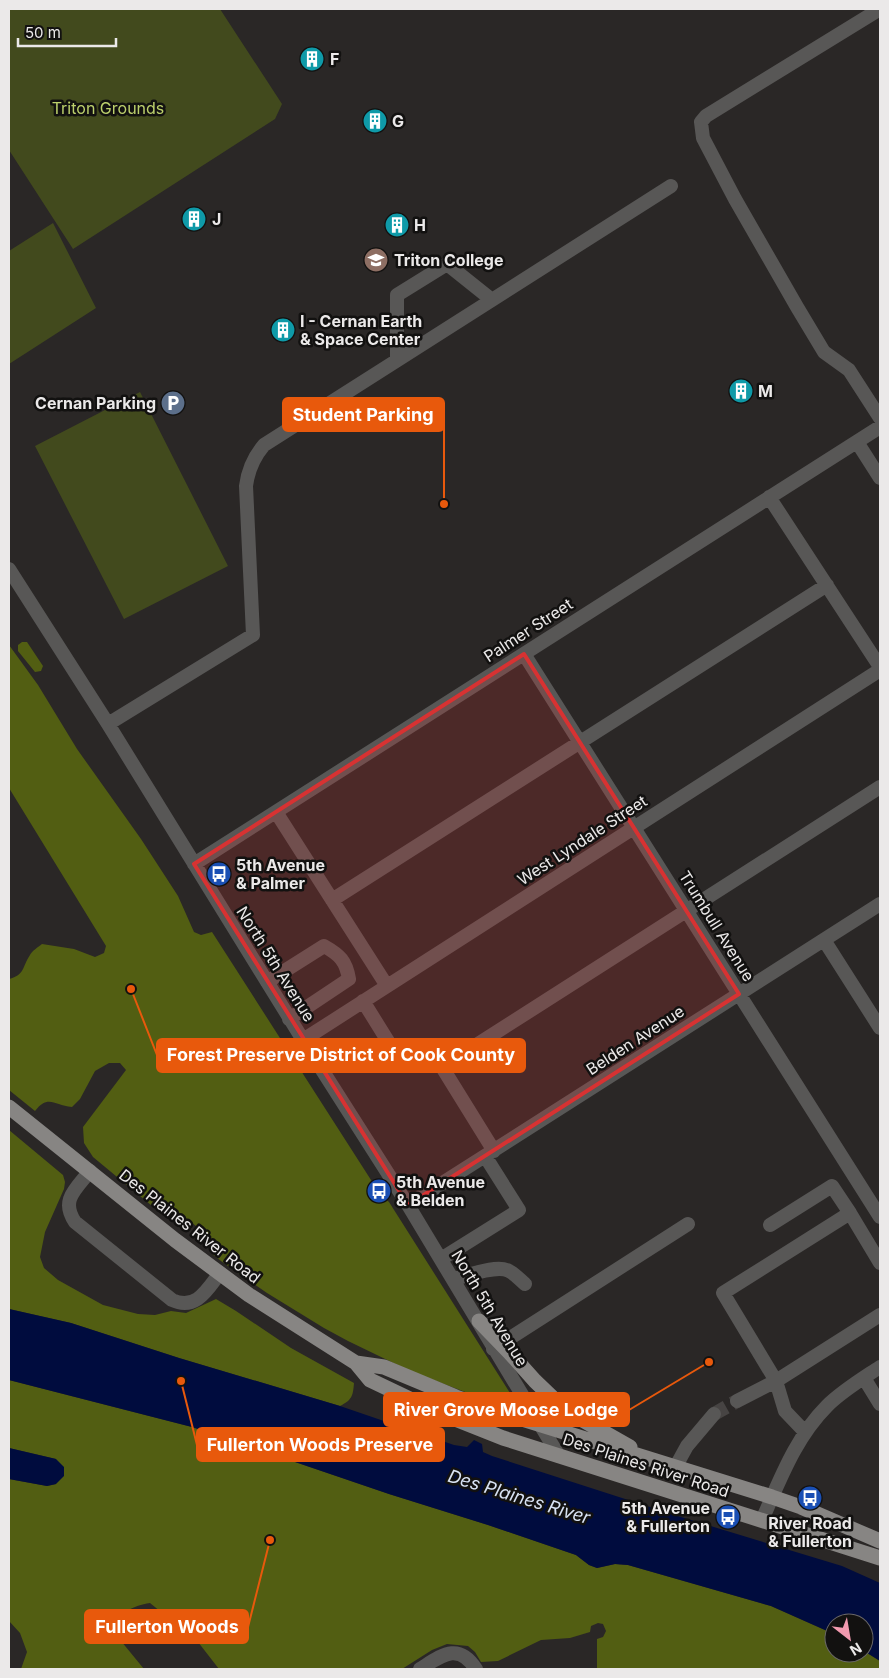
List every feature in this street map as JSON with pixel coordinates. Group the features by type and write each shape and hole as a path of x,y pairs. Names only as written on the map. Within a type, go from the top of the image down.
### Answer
{"main road":[{"name":"Des Plaines River Road","path":"9,1107 175,1240 257,1300 356,1363 370,1380 434,1411 503,1438 880,1558"},
{"path":"479,1321 498,1347 559,1404 579,1418 653,1460"},
{"name":"Des Plaines River Road","path":"356,1363 384,1366 456,1397 772,1497 801,1507 880,1541"}],"street":[{"path":"880,9 706,116 701,122 703,138 740,208 824,352 848,370 880,418"},
{"path":"108,724 253,635 246,486 251,464 256,454 269,441 671,186"},
{"path":"397,360 397,296 447,264 492,300"},
{"name":"Palmer Street","path":"194,864 880,427"},
{"path":"857,442 880,478"},
{"path":"770,497 880,668"},
{"name":"North 5th Avenue","path":"9,569 108,724 479,1321"},
{"path":"332,900 826,585"},
{"name":"Trumbull Avenue","path":"524,654 880,1217"},
{"name":"West Lyndale Street","path":"303,1040 880,668"},
{"path":"441,1258 519,1210 442,1067 880,787"},
{"path":"276,812 387,986"},
{"name":"Belden Avenue","path":"408,1205 880,904"},
{"path":"824,940 880,1028"},
{"path":"267,982 324,946 337,953 347,967 349,979 290,1019"},
{"path":"363,1001 399,1059"},
{"path":"90,1171 72,1195 68,1206 70,1215 75,1222 172,1300 185,1304 196,1300 220,1273"},
{"path":"770,1225 832,1186 880,1263"},
{"path":"805,1432 785,1411 776,1381 723,1293 850,1213"},
{"path":"498,1347 688,1224"},
{"path":"453,1279 494,1269 503,1269 509,1270 526,1284"},
{"path":"737,1400 776,1381 880,1315"},
{"name":"North 5th Avenue","path":"498,1347 559,1456"},
{"path":"762,1520 784,1468 805,1432 827,1405 880,1367"},
{"path":"864,1378 880,1404"},
{"path":"676,1466 687,1446 714,1414"},
{"path":"420,1669 451,1652 464,1656 476,1669"}],"highlighted area":[{"path":"524,654 739,994 408,1205 194,864"}],"green space":[{"name":"Triton Grounds","path":"9,9 220,9 282,104 275,119 73,249 9,150"},
{"path":"53,223 96,308 9,364 9,251"},
{"path":"140,392 228,566 124,619 35,446"},
{"path":"22,642 27,642 43,666 41,671 35,672 18,651 18,645"},
{"path":"9,645 38,685 77,749 141,839 178,896 194,932 201,935 212,932 380,1194 389,1202 510,1393 502,1406 410,1371 324,1328 267,1293 221,1261 211,1253 205,1233 178,1212 163,1215 93,1157 84,1143 83,1127 126,1070 120,1063 109,1063 95,1071 80,1099 72,1107 48,1102 35,1111 9,1090 9,979 21,973 31,954 42,944 74,949 95,957 104,953 106,946 9,788"},
{"path":"9,1130 63,1175 64,1189 45,1232 40,1257 44,1268 58,1280 103,1305 138,1314 155,1315 171,1311 186,1313 216,1299 291,1348 354,1383 349,1400 340,1406 179,1358 71,1323 9,1309"},
{"path":"9,1380 192,1427 576,1555 589,1565 597,1568 615,1564 628,1565 771,1606 824,1630 824,1663 874,1663 874,1657 880,1661 880,1669 597,1669 597,1639 603,1637 606,1631 603,1624 598,1623 591,1626 590,1632 570,1638 541,1640 498,1661 481,1662 475,1652 468,1646 447,1644 432,1650 402,1669 219,1669 198,1642 150,1603 129,1610 120,1616 112,1626 121,1641 144,1669 21,1669 27,1652 20,1633 9,1621 9,1479 47,1486 56,1484 56,1459 9,1448"}],"water":[{"name":"Des Plaines River","path":"9,1309 71,1323 179,1358 340,1406 454,1445 467,1447 474,1440 482,1444 483,1452 492,1456 681,1517 842,1566 880,1583 880,1661 874,1657 874,1613 824,1613 824,1630 771,1606 628,1565 615,1564 597,1568 589,1565 576,1555 192,1427 9,1380"},
{"path":"9,1448 56,1459 64,1467 64,1476 56,1484 47,1486 9,1479"}],"tunnel":[{"path":"714,1414 737,1401"}],"place":[{"name":"F","path":"312,59"},
{"name":"G","path":"375,121"},
{"name":"J","path":"194,219"},
{"name":"H","path":"397,225"},
{"name":"Triton College","path":"376,260"},
{"name":"I - Cernan Earth & Space Center","path":"283,330"},
{"name":"M","path":"741,391"},
{"name":"Cernan Parking","path":"173,403"},
{"name":"Student Parking","path":"444,504"},
{"name":"5th Avenue & Palmer","path":"219,874"},
{"name":"Forest Preserve District of Cook County","path":"131,989"},
{"name":"5th Avenue & Belden","path":"379,1191"},
{"name":"River Grove Moose Lodge","path":"709,1362"},
{"name":"Fullerton Woods Preserve","path":"181,1381"},
{"name":"River Road & Fullerton","path":"810,1498"},
{"name":"5th Avenue & Fullerton","path":"728,1517"},
{"name":"Fullerton Woods","path":"270,1540"}]}
